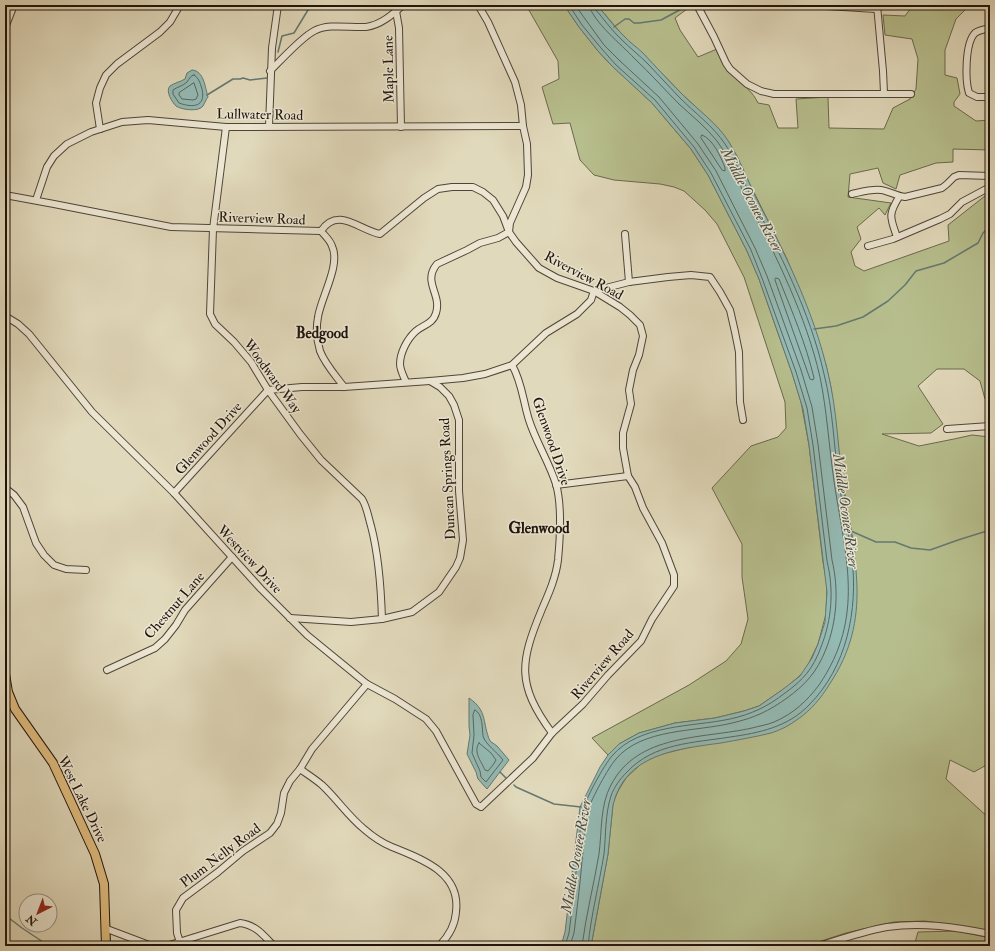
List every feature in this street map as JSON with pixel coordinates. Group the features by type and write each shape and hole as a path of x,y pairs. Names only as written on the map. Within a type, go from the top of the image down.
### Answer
{"main road":[{"name":"West Lake Drive","path":"5,674 8,692 15,709 53,763 95,854 104,884 107,929 106,946"}],"street":[{"path":"5,28 14,5"},
{"path":"100,128 96,103 100,88 106,75 117,64 160,32 170,22 180,5"},
{"path":"269,126 270,71 278,5"},
{"path":"270,71 314,31 329,27 366,27 374,25 383,21 403,5"},
{"path":"406,382 400,365 406,344 416,331 432,321 436,314 437,303 430,275 434,268 437,264 480,243 498,238 509,232 510,223 526,187 528,175 527,144 523,126 521,105 515,82 488,22 478,5"},
{"path":"697,5 726,63 741,80 754,88 774,94 911,94"},
{"path":"810,5 877,7 884,93"},
{"name":"Maple Lane","path":"396,11 399,28 401,127"},
{"path":"990,28 981,30 975,34 970,41 966,72 967,86 970,93 977,96 990,97"},
{"name":"Lullwater Road","path":"36,200 44,174 54,156 67,144 100,128 122,122 148,120 226,127 523,126"},
{"name":"Woodward Way","path":"226,127 214,229 210,314 215,324 234,342 251,362 268,390 321,460 362,499 366,505 373,533 380,576 382,619"},
{"path":"852,194 882,190 905,197 942,188 954,177 959,175 990,176"},
{"name":"Riverview Road","path":"5,195 171,227 321,231 325,225 331,221 343,220 380,234 424,198 438,189 462,186 473,187 483,192 492,200 503,216 509,232 539,268 557,278 594,291 630,315 640,325 643,336 629,390 631,404 623,433 623,448 628,476 662,543 674,575 674,586 652,619 640,641 612,670 583,704 552,733 533,758 481,807"},
{"path":"868,246 897,237 950,214 962,202 990,187"},
{"path":"897,237 890,214 899,196"},
{"path":"321,231 332,246 334,256 333,266 318,316 318,341 324,360 344,387"},
{"path":"625,234 629,282"},
{"path":"268,390 302,387 344,387 430,381 485,374 512,365 546,333 577,314 591,300 594,291 629,282 691,275 710,278 730,310 739,352 740,402 742,420"},
{"name":"Westview Drive","path":"5,316 18,324 29,334 92,412 174,493 232,557 307,635 367,684 395,699 426,719 436,732 476,804 481,807"},
{"name":"Glenwood Drive","path":"512,365 517,373 529,419 556,485 560,516 558,560 551,588 526,650 525,663 525,676 528,689 540,716 552,733"},
{"name":"Duncan Springs Road","path":"290,618 351,622 382,619 412,612 439,592 448,580 460,558 463,540 463,525 459,491 459,420 449,396 440,387 430,381"},
{"name":"Glenwood Drive","path":"174,493 268,390"},
{"path":"947,430 990,426"},
{"path":"556,485 628,476"},
{"path":"5,488 14,495 23,507 36,543 44,555 54,565 66,569 86,570"},
{"name":"Chestnut Lane","path":"107,670 155,648 165,639 176,625 184,610 232,557"},
{"name":"Plum Nelly Road","path":"180,942 177,933 176,910 184,898 243,851 270,834 281,813 284,793 290,781 300,769 312,750 367,684"},
{"path":"300,769 322,785 364,829 378,840 428,863 448,880 454,890 458,902 453,927 447,938 439,946"},
{"path":"166,946 240,923 249,924 257,929 274,946"},
{"path":"819,946 869,931 900,925 934,925 990,934"},
{"path":"107,929 152,946"}],"green space":[{"path":"526,5 564,5 598,51 652,103 691,149 708,175 747,251 759,279 801,402 809,445 827,584 826,614 818,644 805,671 788,686 759,706 744,711 715,718 675,723 639,733 619,744 608,755 592,738 689,685 726,661 741,644 748,619 742,577 742,544 712,488 751,446 778,437 786,428 785,402 744,277 717,224 705,210 684,191 674,187 660,184 614,180 594,175 580,160 570,123 553,124 542,87 559,79 558,61"},
{"path":"597,5 690,5 691,6 675,18 680,30 698,57 717,49 728,70 751,93 758,103 769,105 778,128 798,128 796,99 828,97 829,128 884,129 893,108 910,99 916,89 918,59 912,39 885,35 883,15 905,16 911,8 911,5 990,5 966,9 956,19 945,50 945,75 957,78 960,94 954,102 954,106 976,121 990,120 990,150 953,149 953,162 936,163 900,175 896,189 883,183 878,168 850,174 848,197 891,203 885,215 879,208 857,227 861,239 851,252 855,266 864,271 949,241 948,225 990,192 990,399 985,399 980,381 964,369 937,369 918,386 943,424 931,433 882,434 919,446 972,435 990,437 990,763 974,772 950,760 946,779 990,819 990,931 925,921 894,922 846,933 806,946 591,946 608,854 613,803 626,778 642,763 658,755 795,721 855,552 842,477 831,388 826,365 812,322 787,259 730,144 716,126 625,38"},
{"path":"957,931 990,938 990,946 914,946 918,932"}],"water":[{"name":"Middle Oconee River","path":"564,5 597,5 613,25 719,129 737,155 756,198 798,283 822,350 831,387 843,486 852,538 857,587 856,612 852,636 843,660 823,695 803,715 785,727 771,733 687,748 655,757 641,765 629,775 619,788 613,805 608,854 591,946 561,946 565,932 580,807 600,767 608,755 619,744 639,733 675,723 715,718 744,711 759,706 782,690 800,676 812,658 825,622 827,592 809,445 803,409 759,279 747,251 708,175 691,149 652,103 598,51"},
{"path":"192,70 196,71 202,76 208,97 201,108 190,110 182,109 176,106 168,91 170,86 185,79 187,73"},
{"path":"469,698 475,703 482,713 490,741 497,746 509,760 487,789 478,779 467,754 470,735"}],"waterway":[{"path":"278,52 282,36 294,33 311,5"},
{"path":"614,27 625,19 629,19 634,23 661,20 687,6"},
{"path":"207,95 233,79 243,78 250,80 267,78"},
{"path":"814,329 836,326 863,317 888,301 905,285 916,271 944,263 978,243 983,233 990,226"},
{"name":"Middle Oconee River","path":"851,531 876,542 895,542 911,548 930,550 990,530"},
{"path":"500,772 507,779"},
{"name":"Middle Oconee River","path":"514,785 554,804 581,807"},
{"path":"5,915 49,946"}],"district":[{"name":"Bedgood","path":"322,333"},
{"name":"Glenwood","path":"539,528"}]}
